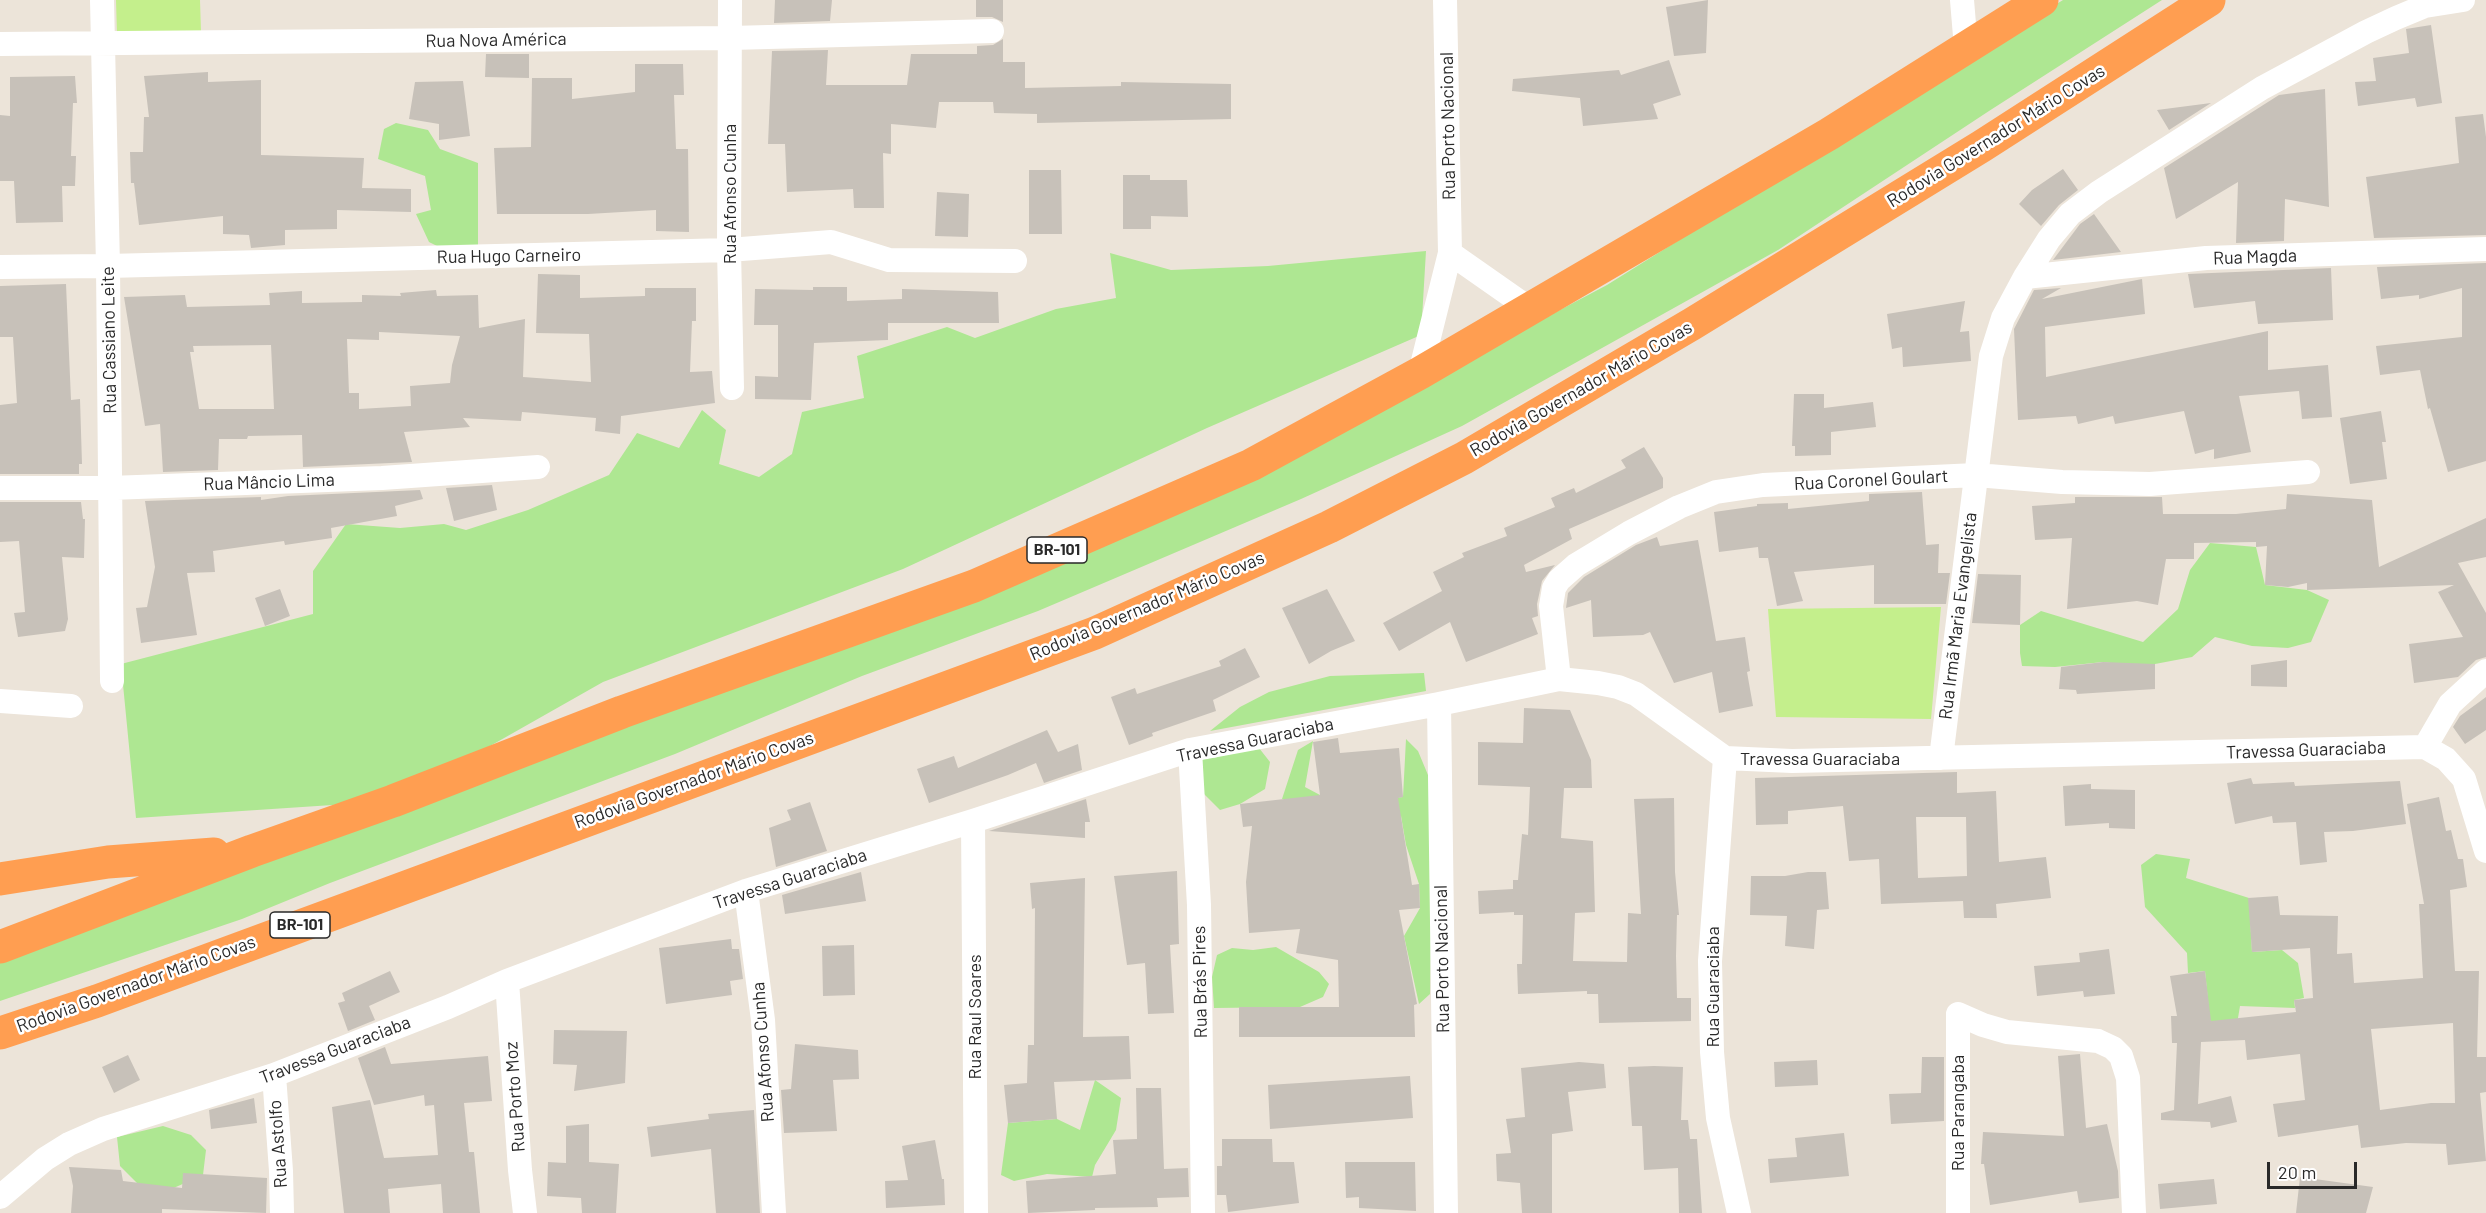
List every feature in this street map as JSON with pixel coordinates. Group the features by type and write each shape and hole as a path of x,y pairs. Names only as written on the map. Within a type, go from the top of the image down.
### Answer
{"highway":[{"name":"BR-101","path":"0,946 252,851 393,801 622,712 974,586 1251,465 1420,373 1819,140 2042,0"},
{"name":"Rodovia Governador Mário Covas","path":"0,1033 98,1002 1095,633 1329,527 1464,458 1692,324 1982,146 2209,0"},
{"path":"0,879 108,862 252,851"}],"street":[{"name":"Rua Cassiano Leite","path":"102,0 108,266 112,681"},
{"name":"Rua Afonso Cunha","path":"730,0 729,250 732,388"},
{"name":"Rua Porto Nacional","path":"1420,373 1450,253 1445,0"},
{"path":"1962,0 1966,48"},
{"name":"Rua Irmã Maria Evangelista","path":"1941,758 1991,356 2003,318 2049,239 2070,214 2099,192 2252,94 2396,18 2425,6 2463,0"},
{"name":"Rua Nova América","path":"0,44 731,38 992,31"},
{"name":"Rua Hugo Carneiro","path":"0,267 729,250 831,242 889,260 1015,261"},
{"name":"Rua Magda","path":"2025,277 2206,258 2486,249"},
{"path":"1450,253 1530,309"},
{"name":"Rua Mâncio Lima","path":"0,488 110,488 382,478 538,467"},
{"name":"Rua Coronel Goulart","path":"1559,679 1551,606 1554,588 1559,580 1576,566 1620,538 1679,507 1716,492 1763,485 1976,475 2062,482 2150,484 2308,472"},
{"path":"2486,671 2450,704 2426,747 2435,751 2453,766 2464,779 2486,851"},
{"name":"Travessa Guaraciaba","path":"0,1197 45,1159 69,1144 103,1129 273,1075 448,1008 507,981 746,891 973,821 1190,750 1439,704 1559,679 1598,682 1636,694 1725,758 1792,761 2426,747"},
{"path":"0,702 71,706"},
{"name":"Rua Porto Nacional","path":"1439,704 1446,1213"},
{"name":"Rua Brás Pires","path":"1190,750 1199,905 1203,1213"},
{"name":"Rua Guaraciaba","path":"1725,758 1710,961 1712,1052 1718,1118 1739,1213"},
{"name":"Rua Raul Soares","path":"973,821 976,1213"},
{"name":"Rua Afonso Cunha","path":"746,891 763,1020 774,1213"},
{"name":"Rua Porto Moz","path":"507,981 525,1213"},
{"name":"Rua Parangaba","path":"1958,1213 1958,1014 2007,1032 2098,1041 2113,1048 2121,1056 2128,1078 2134,1213"},
{"name":"Rua Astolfo","path":"273,1075 282,1213"}],"green space":[{"path":"116,0 200,0 201,32 117,34"},
{"path":"2063,0 2162,0 1778,250 1462,426 1301,499 1038,611 862,676 675,754 330,883 242,919 0,1001 0,939 1301,447 1607,285"},
{"path":"396,123 428,130 440,149 478,163 478,245 441,248 429,242 416,214 431,210 425,176 378,159 384,129"},
{"path":"1426,251 1421,335 1207,428 903,569 603,682 393,801 136,818 121,664 313,614 313,571 346,524 400,528 444,524 466,530 528,510 609,475 637,433 679,448 702,410 726,430 719,464 759,477 792,454 802,412 864,398 857,356 947,327 975,338 1056,309 1116,298 1110,253 1171,270 1268,266"},
{"path":"2210,543 2256,547 2265,585 2307,590 2329,600 2311,642 2288,648 2252,646 2215,637 2192,657 2155,664 2103,662 2055,667 2022,666 2020,625 2041,611 2143,642 2178,609 2190,570"},
{"path":"1941,607 1931,719 1776,717 1768,609"},
{"path":"1424,673 1426,691 1210,731 1240,707 1269,692 1330,676"},
{"path":"1406,739 1418,751 1433,787 1430,994 1419,1004 1404,936 1420,908 1419,884 1406,845 1401,816 1363,822 1282,799 1298,750 1313,741 1305,787 1320,795 1371,800 1403,797"},
{"path":"1259,748 1270,762 1265,789 1240,804 1220,810 1203,793 1199,759"},
{"path":"2156,854 2190,859 2186,878 2249,898 2252,952 2282,950 2298,963 2304,998 2294,1000 2295,1008 2240,1006 2236,1030 2212,1041 2205,971 2188,973 2187,953 2145,907 2141,865"},
{"path":"1276,947 1319,972 1329,984 1323,997 1300,1007 1214,1008 1212,977 1217,955 1232,948 1253,950"},
{"path":"1095,1080 1121,1098 1116,1130 1095,1165 1092,1177 1047,1174 1014,1181 1001,1175 1008,1123 1057,1119 1080,1130"},
{"path":"163,1126 191,1135 206,1150 203,1175 142,1202 137,1183 120,1166 117,1137"}],"building":[{"path":"775,0 832,0 830,21 774,23"},
{"path":"976,0 1003,0 1003,22 992,17 976,17"},
{"path":"1708,0 1706,53 1674,56 1666,7"},
{"path":"2431,25 2442,103 2417,107 2415,98 2358,106 2355,82 2376,81 2373,58 2409,53 2406,29"},
{"path":"1003,39 1003,62 1025,62 1025,88 1121,86 1121,82 1231,84 1231,119 1037,123 1037,114 994,113 993,102 939,102 936,128 891,124 891,154 883,153 884,208 854,208 853,189 787,192 785,144 768,144 772,51 828,50 826,85 907,85 911,54 977,54 977,46 993,45"},
{"path":"486,54 529,54 529,78 485,77"},
{"path":"1669,60 1681,95 1653,104 1658,119 1583,126 1580,98 1512,91 1513,79 1619,70 1621,75"},
{"path":"635,64 683,64 684,95 674,95 676,149 688,149 689,232 656,231 656,210 588,214 497,214 494,148 531,147 532,78 572,78 572,99 635,92"},
{"path":"208,72 208,82 261,80 261,155 364,158 362,188 411,189 411,212 337,210 337,229 285,230 285,245 251,248 249,235 223,234 223,216 139,225 134,183 131,183 130,152 143,152 144,117 149,117 144,76"},
{"path":"75,76 77,103 73,103 71,156 76,156 75,186 62,186 63,222 16,223 14,181 0,181 0,115 10,116 10,77"},
{"path":"463,81 470,136 439,140 439,124 409,119 415,82"},
{"path":"2325,89 2329,207 2285,199 2284,241 2236,243 2238,182 2176,219 2164,168 2279,95"},
{"path":"2211,103 2169,130 2157,110"},
{"path":"2483,114 2486,137 2486,235 2374,238 2366,177 2459,163 2455,117"},
{"path":"2063,169 2078,190 2059,205 2041,226 2019,204 2032,190"},
{"path":"1029,170 1061,170 1062,234 1029,234"},
{"path":"1123,175 1150,175 1150,180 1187,180 1188,217 1151,216 1151,229 1123,229"},
{"path":"937,192 969,194 968,237 935,236"},
{"path":"2094,214 2121,252 2053,260 2080,224"},
{"path":"2486,263 2486,461 2448,472 2430,408 2428,409 2420,370 2380,375 2376,346 2462,337 2462,288 2419,299 2419,295 2381,299 2377,267"},
{"path":"2331,268 2333,320 2258,324 2255,301 2194,308 2188,274"},
{"path":"538,274 580,275 580,298 645,296 645,288 696,288 696,321 692,321 690,372 712,371 715,403 621,416 620,434 595,431 596,418 522,412 521,421 463,418 470,427 404,432 412,462 303,467 302,435 219,439 218,470 163,472 160,424 145,426 124,297 185,295 187,307 270,305 269,293 302,291 302,303 362,302 362,295 401,296 400,293 436,290 437,296 478,295 479,328 525,319 523,377 591,382 589,334 536,333","holes":["379,332 460,336 450,383 410,386 411,406 359,409 359,393 349,393 347,339 379,340","271,345 274,409 199,409 190,352 194,352 193,346"]},
{"path":"2142,279 2145,314 2045,327 2046,377 2268,331 2268,370 2328,365 2332,417 2302,419 2299,391 2239,396 2251,452 2214,459 2214,449 2195,454 2184,411 2115,424 2113,416 2078,424 2076,416 2018,420 2014,329 2034,290 2061,288 2042,299"},
{"path":"66,284 71,400 80,399 82,464 79,464 79,474 0,474 0,405 17,403 13,337 0,337 0,286"},
{"path":"813,287 847,287 847,301 902,299 902,289 998,292 999,323 888,323 888,340 814,343 811,400 755,399 755,376 778,377 778,325 754,325 755,289 813,290"},
{"path":"1965,301 1960,332 1969,331 1971,361 1903,367 1902,347 1892,349 1887,314"},
{"path":"1794,394 1824,394 1824,408 1873,402 1876,427 1831,432 1831,455 1795,456 1795,446 1792,446"},
{"path":"2381,411 2386,442 2382,442 2387,479 2350,484 2340,418"},
{"path":"1644,447 1663,478 1663,488 1569,529 1572,539 1524,565 1526,572 1555,565 1542,581 1537,604 1538,616 1532,618 1538,634 1466,662 1450,622 1399,651 1383,623 1442,591 1433,572 1464,557 1462,553 1507,536 1504,528 1555,507 1551,498 1574,488 1576,493 1626,468 1621,460"},
{"path":"492,485 497,510 454,521 446,488"},
{"path":"420,490 423,499 395,506 397,516 331,528 332,538 285,545 284,541 213,551 215,572 187,573 197,635 141,643 136,608 147,607 155,567 145,501 261,497 261,500 288,496"},
{"path":"1922,492 1926,545 1939,544 1938,573 1950,573 1946,604 1874,604 1874,565 1794,572 1803,601 1777,606 1768,558 1759,558 1758,547 1719,552 1714,512 1757,506 1757,504 1788,503 1788,509 1869,501 1869,494"},
{"path":"2287,494 2372,500 2379,567 2486,518 2486,557 2458,563 2486,613 2486,657 2476,660 2458,677 2414,683 2409,644 2463,637 2438,592 2454,585 2307,590 2307,583 2288,587 2265,585 2267,546 2256,547 2256,542 2194,543 2194,559 2166,559 2158,605 2137,601 2067,609 2072,538 2035,540 2032,506 2075,503 2075,497 2162,497 2163,514 2236,514 2286,509"},
{"path":"0,502 81,502 83,519 85,519 84,558 62,557 68,619 65,631 18,637 14,613 25,612 19,541 0,542"},
{"path":"1657,537 1660,546 1698,540 1716,641 1745,637 1750,671 1747,672 1753,706 1719,713 1712,672 1674,683 1650,632 1643,635 1593,637 1591,600 1566,608 1568,593 1584,577 1636,545"},
{"path":"1978,574 2021,575 2020,625 1972,623"},
{"path":"280,589 290,616 265,626 255,598"},
{"path":"1327,589 1355,641 1309,664 1282,608"},
{"path":"1245,648 1260,677 1213,700 1216,711 1152,733 1153,736 1129,745 1111,697 1135,688 1137,694 1221,666 1219,661"},
{"path":"2287,660 2287,687 2251,686 2251,665"},
{"path":"2103,662 2155,664 2155,689 2077,694 2076,690 2059,689 2061,667"},
{"path":"2486,697 2486,730 2465,744 2453,727 2460,716"},
{"path":"1524,708 1570,710 1591,760 1592,788 1564,788 1561,838 1593,841 1595,912 1575,913 1573,961 1627,962 1628,913 1641,914 1634,799 1674,798 1675,872 1679,915 1677,915 1676,956 1677,998 1691,998 1691,1021 1599,1023 1598,994 1587,994 1587,991 1518,994 1517,964 1522,964 1523,915 1514,915 1514,912 1479,914 1478,891 1513,889 1513,880 1518,880 1522,834 1528,835 1530,787 1478,785 1478,742 1523,743"},
{"path":"1047,730 1058,752 1078,744 1082,770 1044,783 1036,763 929,803 917,769 954,756 958,768"},
{"path":"1338,738 1340,753 1399,748 1403,797 1398,798 1412,885 1419,884 1420,908 1399,910 1417,1004 1414,1005 1415,1037 1239,1037 1239,1007 1339,1007 1338,960 1296,953 1300,929 1249,933 1246,882 1252,826 1243,827 1240,804 1320,795 1313,742"},
{"path":"1957,772 1957,793 1996,791 1999,862 2046,857 2051,898 1996,904 1997,918 1964,918 1963,901 1881,904 1879,859 1849,861 1843,806 1788,811 1788,824 1756,825 1755,778","holes":["1916,817 1966,817 1967,876 1918,878"]},
{"path":"2251,778 2253,784 2294,782 2295,786 2400,781 2406,824 2353,831 2324,832 2327,862 2300,865 2296,822 2273,823 2272,816 2235,824 2227,783"},
{"path":"2091,784 2091,789 2135,790 2135,829 2109,828 2109,823 2065,826 2063,786"},
{"path":"2439,797 2446,831 2451,830 2458,859 2463,859 2467,887 2450,890 2455,971 2479,971 2477,1057 2486,1057 2486,1092 2480,1093 2486,1161 2448,1165 2446,1144 2406,1143 2361,1148 2358,1125 2278,1137 2273,1104 2305,1100 2300,1054 2247,1060 2245,1040 2201,1042 2198,1104 2231,1096 2237,1122 2211,1128 2210,1122 2161,1120 2161,1113 2174,1110 2177,1043 2172,1043 2171,1016 2177,1016 2170,976 2205,971 2211,1021 2296,1012 2294,1000 2313,998 2310,948 2252,952 2248,898 2278,896 2280,915 2338,916 2337,954 2352,953 2354,983 2423,978 2419,904 2424,904 2407,804","holes":["2453,1023 2455,1103 2431,1103 2380,1110 2371,1029"]},
{"path":"1086,799 1090,822 1085,822 1085,838 989,831"},
{"path":"810,802 827,851 776,867 769,828 791,820 787,810"},
{"path":"1177,871 1179,944 1170,945 1174,1013 1148,1014 1145,963 1127,965 1114,876"},
{"path":"861,872 866,901 785,914 782,895"},
{"path":"1826,872 1829,909 1817,910 1814,949 1785,946 1787,916 1750,915 1751,876 1785,876"},
{"path":"1085,878 1083,1037 1129,1036 1131,1079 1054,1082 1057,1119 1008,1123 1004,1085 1027,1083 1028,1045 1034,1045 1035,908 1032,909 1030,883"},
{"path":"731,939 732,949 739,949 743,979 730,981 732,995 666,1004 659,948"},
{"path":"854,945 855,995 823,996 822,946"},
{"path":"2109,949 2115,994 2084,997 2083,991 2037,996 2034,966 2080,962 2079,953"},
{"path":"390,971 400,992 369,1006 375,1020 348,1031 338,1003 345,1001 342,993"},
{"path":"554,1030 627,1031 625,1083 574,1091 577,1065 553,1064"},
{"path":"795,1044 858,1050 859,1079 833,1080 837,1131 784,1133 781,1090 791,1089"},
{"path":"385,1047 391,1064 488,1056 492,1101 464,1103 469,1152 474,1152 480,1213 443,1213 441,1184 388,1189 390,1213 344,1213 332,1107 370,1100 384,1158 438,1155 434,1105 425,1106 424,1095 374,1105 358,1058"},
{"path":"2080,1054 2086,1128 2107,1124 2118,1171 2119,1198 2079,1203 2077,1191 1990,1205 1984,1164 1981,1164 1983,1132 2064,1136 2058,1056"},
{"path":"128,1055 140,1080 114,1093 102,1067"},
{"path":"1922,1057 1944,1057 1944,1121 1891,1124 1889,1094 1921,1093"},
{"path":"1817,1060 1818,1085 1775,1087 1774,1062"},
{"path":"1579,1062 1604,1064 1606,1088 1568,1092 1573,1131 1552,1134 1552,1213 1522,1213 1520,1183 1497,1181 1496,1154 1511,1153 1506,1119 1525,1117 1521,1068"},
{"path":"1628,1067 1683,1067 1681,1120 1688,1120 1690,1139 1697,1139 1702,1213 1679,1213 1678,1168 1644,1170 1642,1126 1632,1126"},
{"path":"1410,1076 1413,1118 1270,1129 1268,1085"},
{"path":"1136,1088 1161,1088 1164,1169 1188,1168 1189,1197 1157,1198 1158,1207 1095,1208 1095,1210 1028,1213 1026,1181 1116,1174 1113,1140 1137,1139"},
{"path":"254,1098 257,1123 211,1129 209,1110"},
{"path":"754,1110 760,1213 716,1213 711,1149 651,1157 647,1127 709,1119 708,1114"},
{"path":"589,1124 589,1162 619,1164 616,1213 582,1213 581,1198 547,1196 548,1162 566,1163 566,1126"},
{"path":"1844,1133 1849,1176 1770,1183 1768,1159 1797,1157 1795,1138"},
{"path":"1222,1139 1272,1139 1273,1162 1294,1162 1299,1203 1228,1212 1226,1195 1217,1195 1217,1166 1222,1166"},
{"path":"935,1140 942,1179 944,1179 945,1205 886,1208 885,1181 908,1180 902,1146"},
{"path":"1345,1162 1415,1162 1416,1211 1359,1208 1359,1197 1346,1198"},
{"path":"69,1167 121,1170 123,1181 182,1188 183,1173 267,1178 266,1213 162,1209 162,1213 71,1213 73,1186"},
{"path":"2300,1177 2373,1187 2366,1213 2296,1213"},
{"path":"2214,1179 2217,1204 2160,1209 2158,1184"}]}
